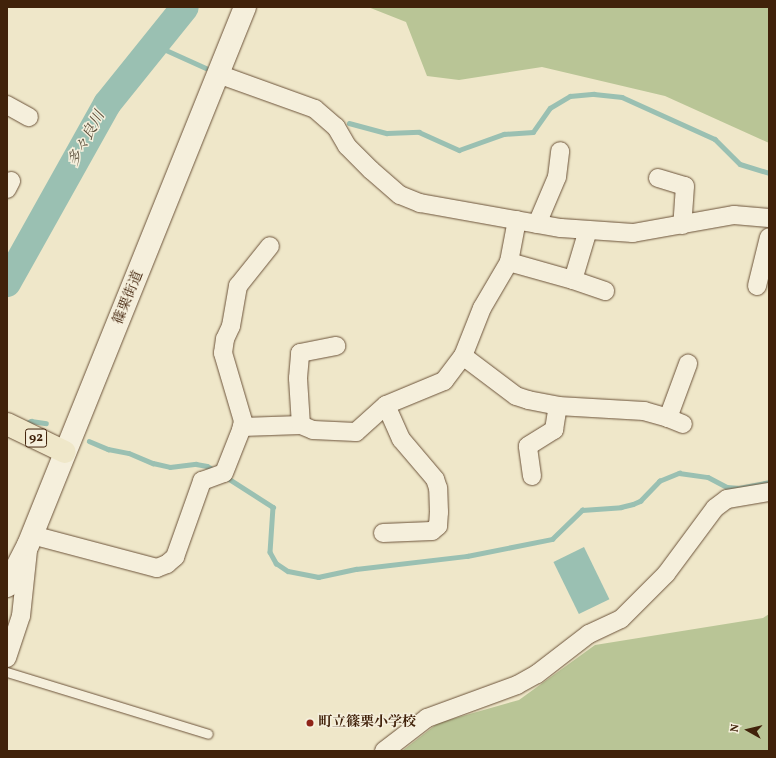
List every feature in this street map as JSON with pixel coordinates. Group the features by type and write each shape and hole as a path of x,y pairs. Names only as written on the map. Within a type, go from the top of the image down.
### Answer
{"main road":[{"name":"篠栗街道","path":"7,586 30,540 245,7"},
{"name":"92","path":"7,424 65,452"}],"street":[{"path":"218,74 315,109 336,127 346,146 400,195 420,203 537,224 588,230 634,233 734,215 769,218"},
{"path":"7,106 29,117"},
{"path":"537,224 557,177 560,152"},
{"path":"658,178 685,186 682,225"},
{"path":"242,427 301,425 313,430 356,432 386,405 444,381 463,356 482,308 509,262 517,220"},
{"path":"573,280 588,230"},
{"path":"757,286 769,237"},
{"path":"7,658 21,616 30,540 157,568 167,564 175,557 202,481 224,473 242,427 242,421 223,353 225,339 231,326 238,286 270,246"},
{"path":"509,262 573,280 605,291"},
{"path":"301,425 298,378 300,353 336,346"},
{"path":"463,356 516,396 558,406 644,411 675,421 688,364"},
{"path":"383,533 432,531 438,526 439,512 438,488 434,479 402,439 386,405"},
{"path":"532,476 528,446 554,430 558,406"},
{"path":"384,751 427,718 517,686 538,674 588,634 621,619 666,574 715,508 727,499 769,492"}],"lane":[{"path":"7,672 208,734"}],"shaded area":[{"path":"368,7 769,7 769,143 665,96 542,67 459,80 427,76 406,22"},
{"path":"584,547 609,599 579,614 553,562"},
{"path":"769,614 769,751 402,751 438,723 519,700 595,645 763,618"}],"waterway":[{"name":"多々良川","path":"7,283 107,104 185,7"},
{"path":"155,45 206,68"},
{"path":"349,123 387,133 419,132 459,150 504,134 533,132 550,108 570,96 594,94 622,97 715,139 740,164 769,173"},
{"path":"22,425 31,421 46,423"},
{"path":"89,441 108,449 129,453 153,463 170,467 196,464 207,466 216,471"},
{"path":"226,477 273,507 270,552 276,563 288,571 318,577 356,569 467,556 552,539 582,510 621,507 633,504 640,501 659,481 679,473 708,477 727,487 739,488 769,482"}],"place":[{"name":"町立篠栗小学校","path":"310,723"}]}
